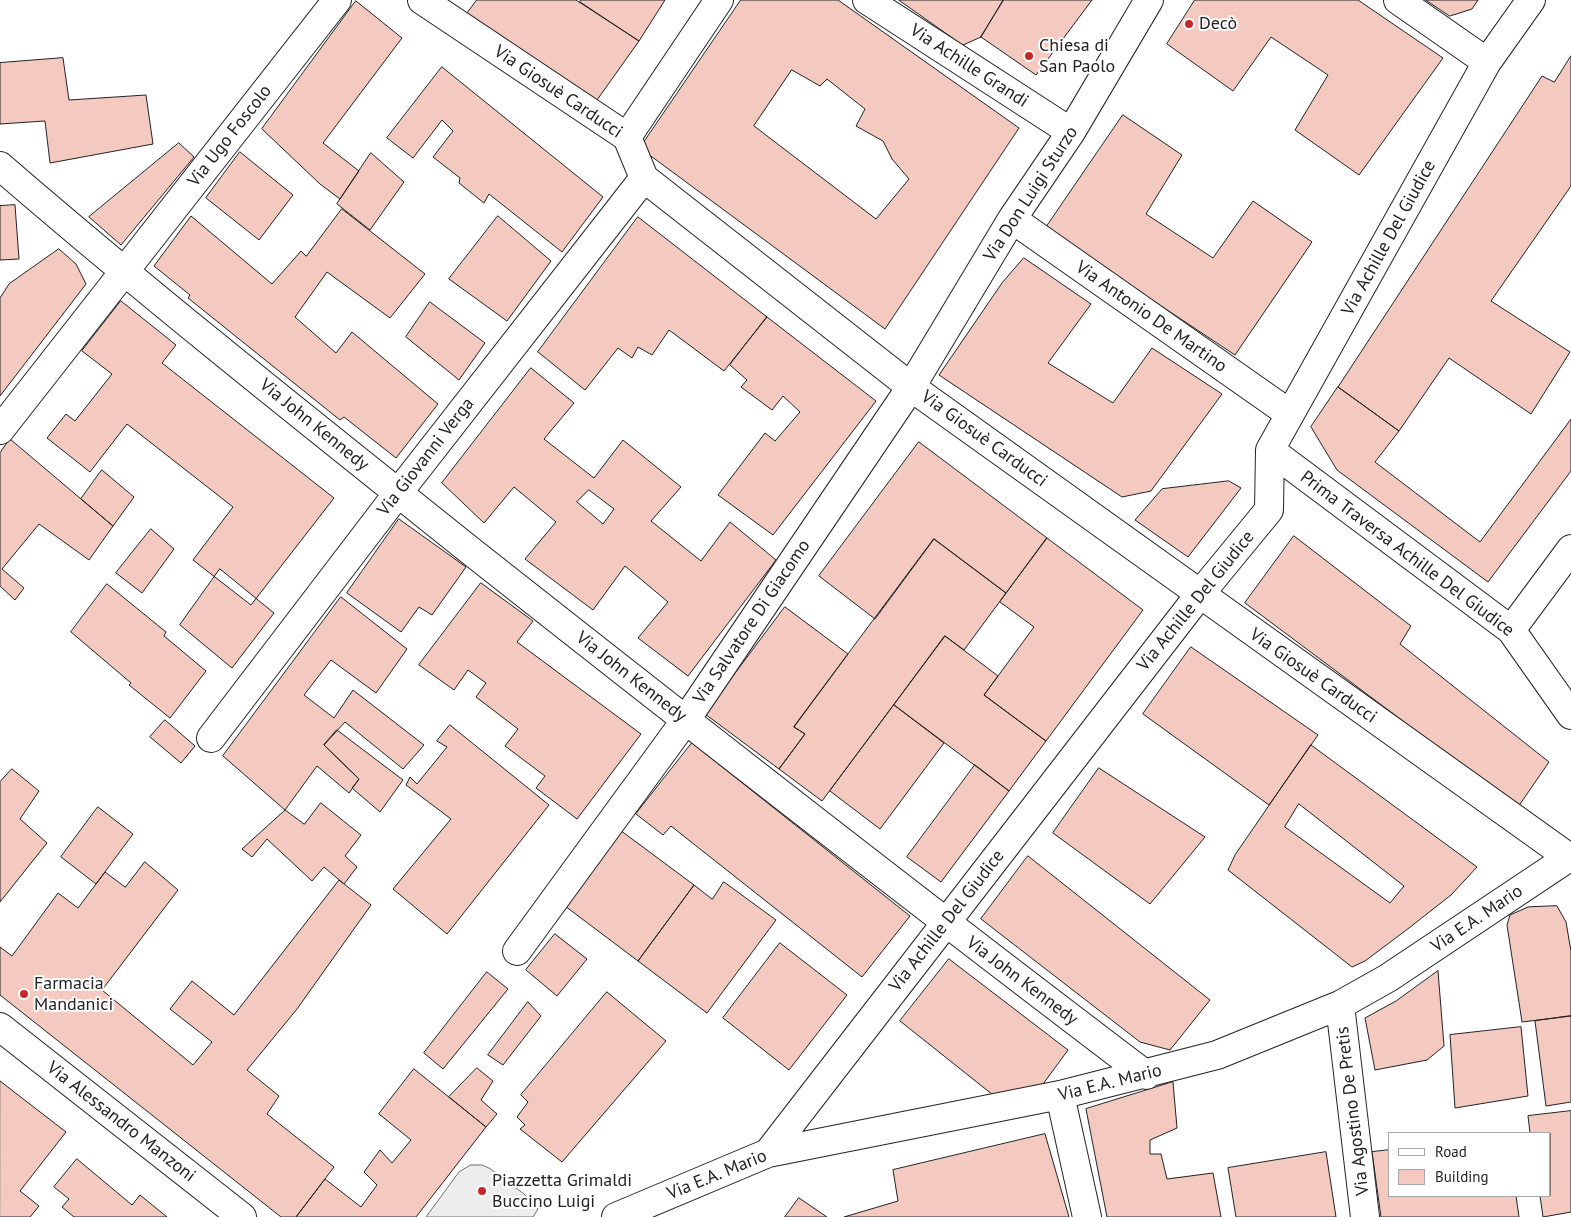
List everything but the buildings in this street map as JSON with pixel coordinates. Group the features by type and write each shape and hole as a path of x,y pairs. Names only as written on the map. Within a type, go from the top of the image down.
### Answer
{"street":[{"name":"Via Ugo Foscolo","path":"0,430 337,0"},
{"name":"Via Giosuè Carducci","path":"422,0 627,138 644,178 911,387 1570,857"},
{"path":"627,138 719,0"},
{"name":"Via Achille Grandi","path":"868,0 1071,132"},
{"name":"Via Don Luigi Sturzo","path":"911,387 1012,219 1071,132 1149,0"},
{"path":"1398,0 1488,62"},
{"name":"Via Achille Del Giudice","path":"768,1153 1200,594 1269,510 1270,450 1488,62 1531,0"},
{"path":"0,166 123,272"},
{"name":"Via Giovanni Verga","path":"211,738 398,493 644,178"},
{"name":"Via Antonio De Martino","path":"1012,219 1290,414"},
{"name":"Via John Kennedy","path":"123,272 685,721 945,922 1146,1074"},
{"name":"Via Salvatore Di Giacomo","path":"517,951 685,721 911,387"},
{"name":"Prima Traversa Achille Del Giudice","path":"1270,450 1511,630 1571,715"},
{"path":"1511,630 1571,549"},
{"name":"Via E.A. Mario","path":"616,1217 768,1153 1060,1095 1217,1055 1340,1004 1388,978 1570,857"},
{"name":"Via Agostino De Pretis","path":"1340,1004 1365,1217"},
{"name":"Via Alessandro Manzoni","path":"0,1027 242,1217"},
{"path":"1060,1095 1087,1217"}],"shaded area":[{"name":"Piazzetta Grimaldi Buccino Luigi","path":"471,1165 482,1165 489,1168 524,1194 538,1209 533,1217 426,1217 459,1172"}],"place":[{"name":"Decò","path":"1189,24"},
{"name":"Chiesa di San Paolo","path":"1029,56"},
{"name":"Farmacia Mandanici","path":"24,994"},
{"name":"Piazzetta Grimaldi Buccino Luigi","path":"482,1191"}]}
